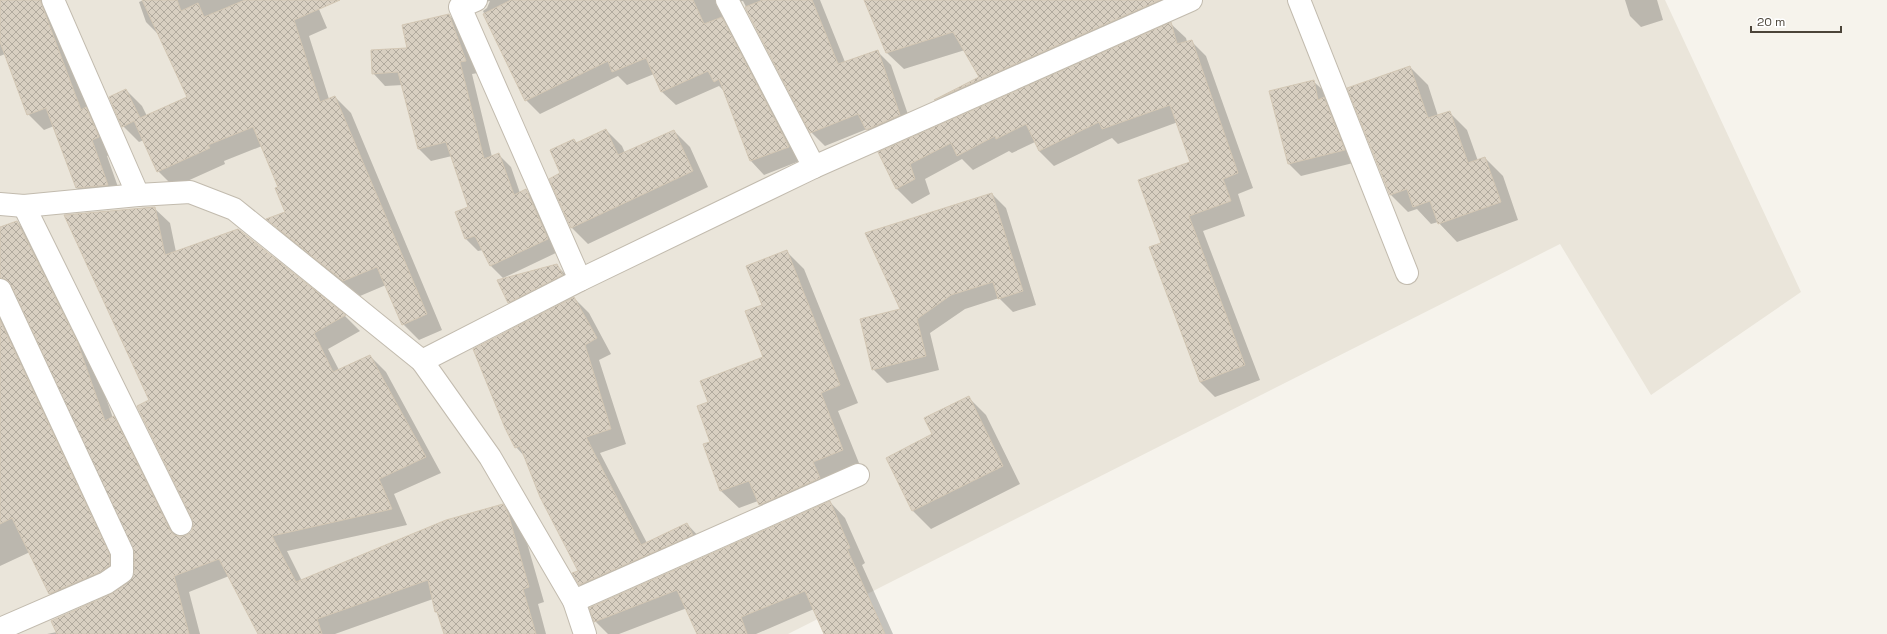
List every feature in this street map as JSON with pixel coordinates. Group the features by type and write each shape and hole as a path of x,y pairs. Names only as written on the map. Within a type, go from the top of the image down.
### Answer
{"street":[{"path":"53,0 138,195"},
{"path":"476,0 460,7 580,280"},
{"path":"728,0 814,167"},
{"path":"422,362 580,280 814,167 1191,0"},
{"path":"1299,0 1407,273"},
{"path":"0,204 24,206 138,195 190,192 234,209 422,362 490,457 574,601 585,634"},
{"path":"24,206 181,524"},
{"path":"0,290 122,552 122,572 106,583 0,629"},
{"path":"574,601 858,475"}],"shaded area":[{"path":"0,0 1665,0 1801,292 1651,395 1560,244 788,634 0,634"}],"building":[{"path":"0,0 40,0 81,110 86,107 99,137 92,140 108,185 76,188 46,108 27,115 0,42"},
{"path":"142,0 177,0 181,11 198,3 204,17 245,0 340,0 294,20 320,102 335,96 427,314 402,325 377,267 343,281 266,219 285,212 275,188 278,187 253,127 208,145 210,148 157,172 134,121 122,127 109,97 126,89 140,118 187,97"},
{"path":"511,0 693,0 704,24 722,17 789,147 750,161 719,79 714,82 708,71 661,92 646,58 612,72 608,61 525,101 483,14"},
{"path":"763,0 812,0 838,64 878,50 900,115 866,130 858,114 810,133 745,7"},
{"path":"864,0 1160,0 934,100 979,77 953,32 886,53"},
{"path":"449,14 466,61 460,62 484,159 499,153 514,195 526,189 548,239 490,266 475,236 465,239 455,212 468,207 446,142 418,149 398,72 372,74 371,50 407,48 402,25"},
{"path":"1171,22 1177,44 1192,40 1238,173 1223,179 1231,201 1189,216 1245,365 1200,382 1149,247 1161,243 1138,180 1190,162 1170,105 1102,129 1099,122 1039,151 1026,124 996,139 995,136 957,156 951,143 910,164 915,179 896,189 878,152"},
{"path":"1410,66 1428,118 1450,111 1468,163 1485,157 1501,202 1438,224 1430,201 1413,207 1407,189 1390,195 1347,88"},
{"path":"1314,80 1318,100 1324,97 1345,150 1288,164 1269,91"},
{"path":"606,129 618,155 674,130 693,171 571,228 549,179 560,173 550,150 574,139 576,143"},
{"path":"992,193 1023,291 998,299 993,282 951,295 917,319 926,356 872,370 860,319 900,309 865,233"},
{"path":"155,207 165,255 238,229 346,315 314,333 333,372 370,355 426,457 379,479 392,509 272,536 296,582 446,520 503,504 508,513 529,587 523,589 536,634 444,634 437,612 435,612 428,580 317,619 322,634 258,634 219,559 174,576 189,634 57,634 51,621 111,594 129,582 134,572 134,552 11,285 7,280 0,278 0,227 17,221 77,341 105,421 114,416 170,530 174,535 181,536 187,535 192,531 192,519 137,406 149,400 64,215"},
{"path":"787,250 840,385 821,393 843,450 813,462 820,478 759,505 749,481 720,491 703,444 710,442 697,406 708,402 700,381 763,357 745,311 762,305 746,266"},
{"path":"557,264 563,275 508,303 497,280"},
{"path":"574,297 597,338 585,345 611,429 586,437 641,545 687,523 693,535 579,585 572,573 578,571 540,497 520,446 515,448 505,428 473,349"},
{"path":"0,320 110,555 110,565 100,572 49,594 12,518 0,524"},
{"path":"969,396 1003,466 912,511 886,458 932,434 924,418"},
{"path":"830,501 850,548 847,549 885,634 824,634 805,591 741,617 747,634 697,634 677,590 594,622 589,608"}]}
